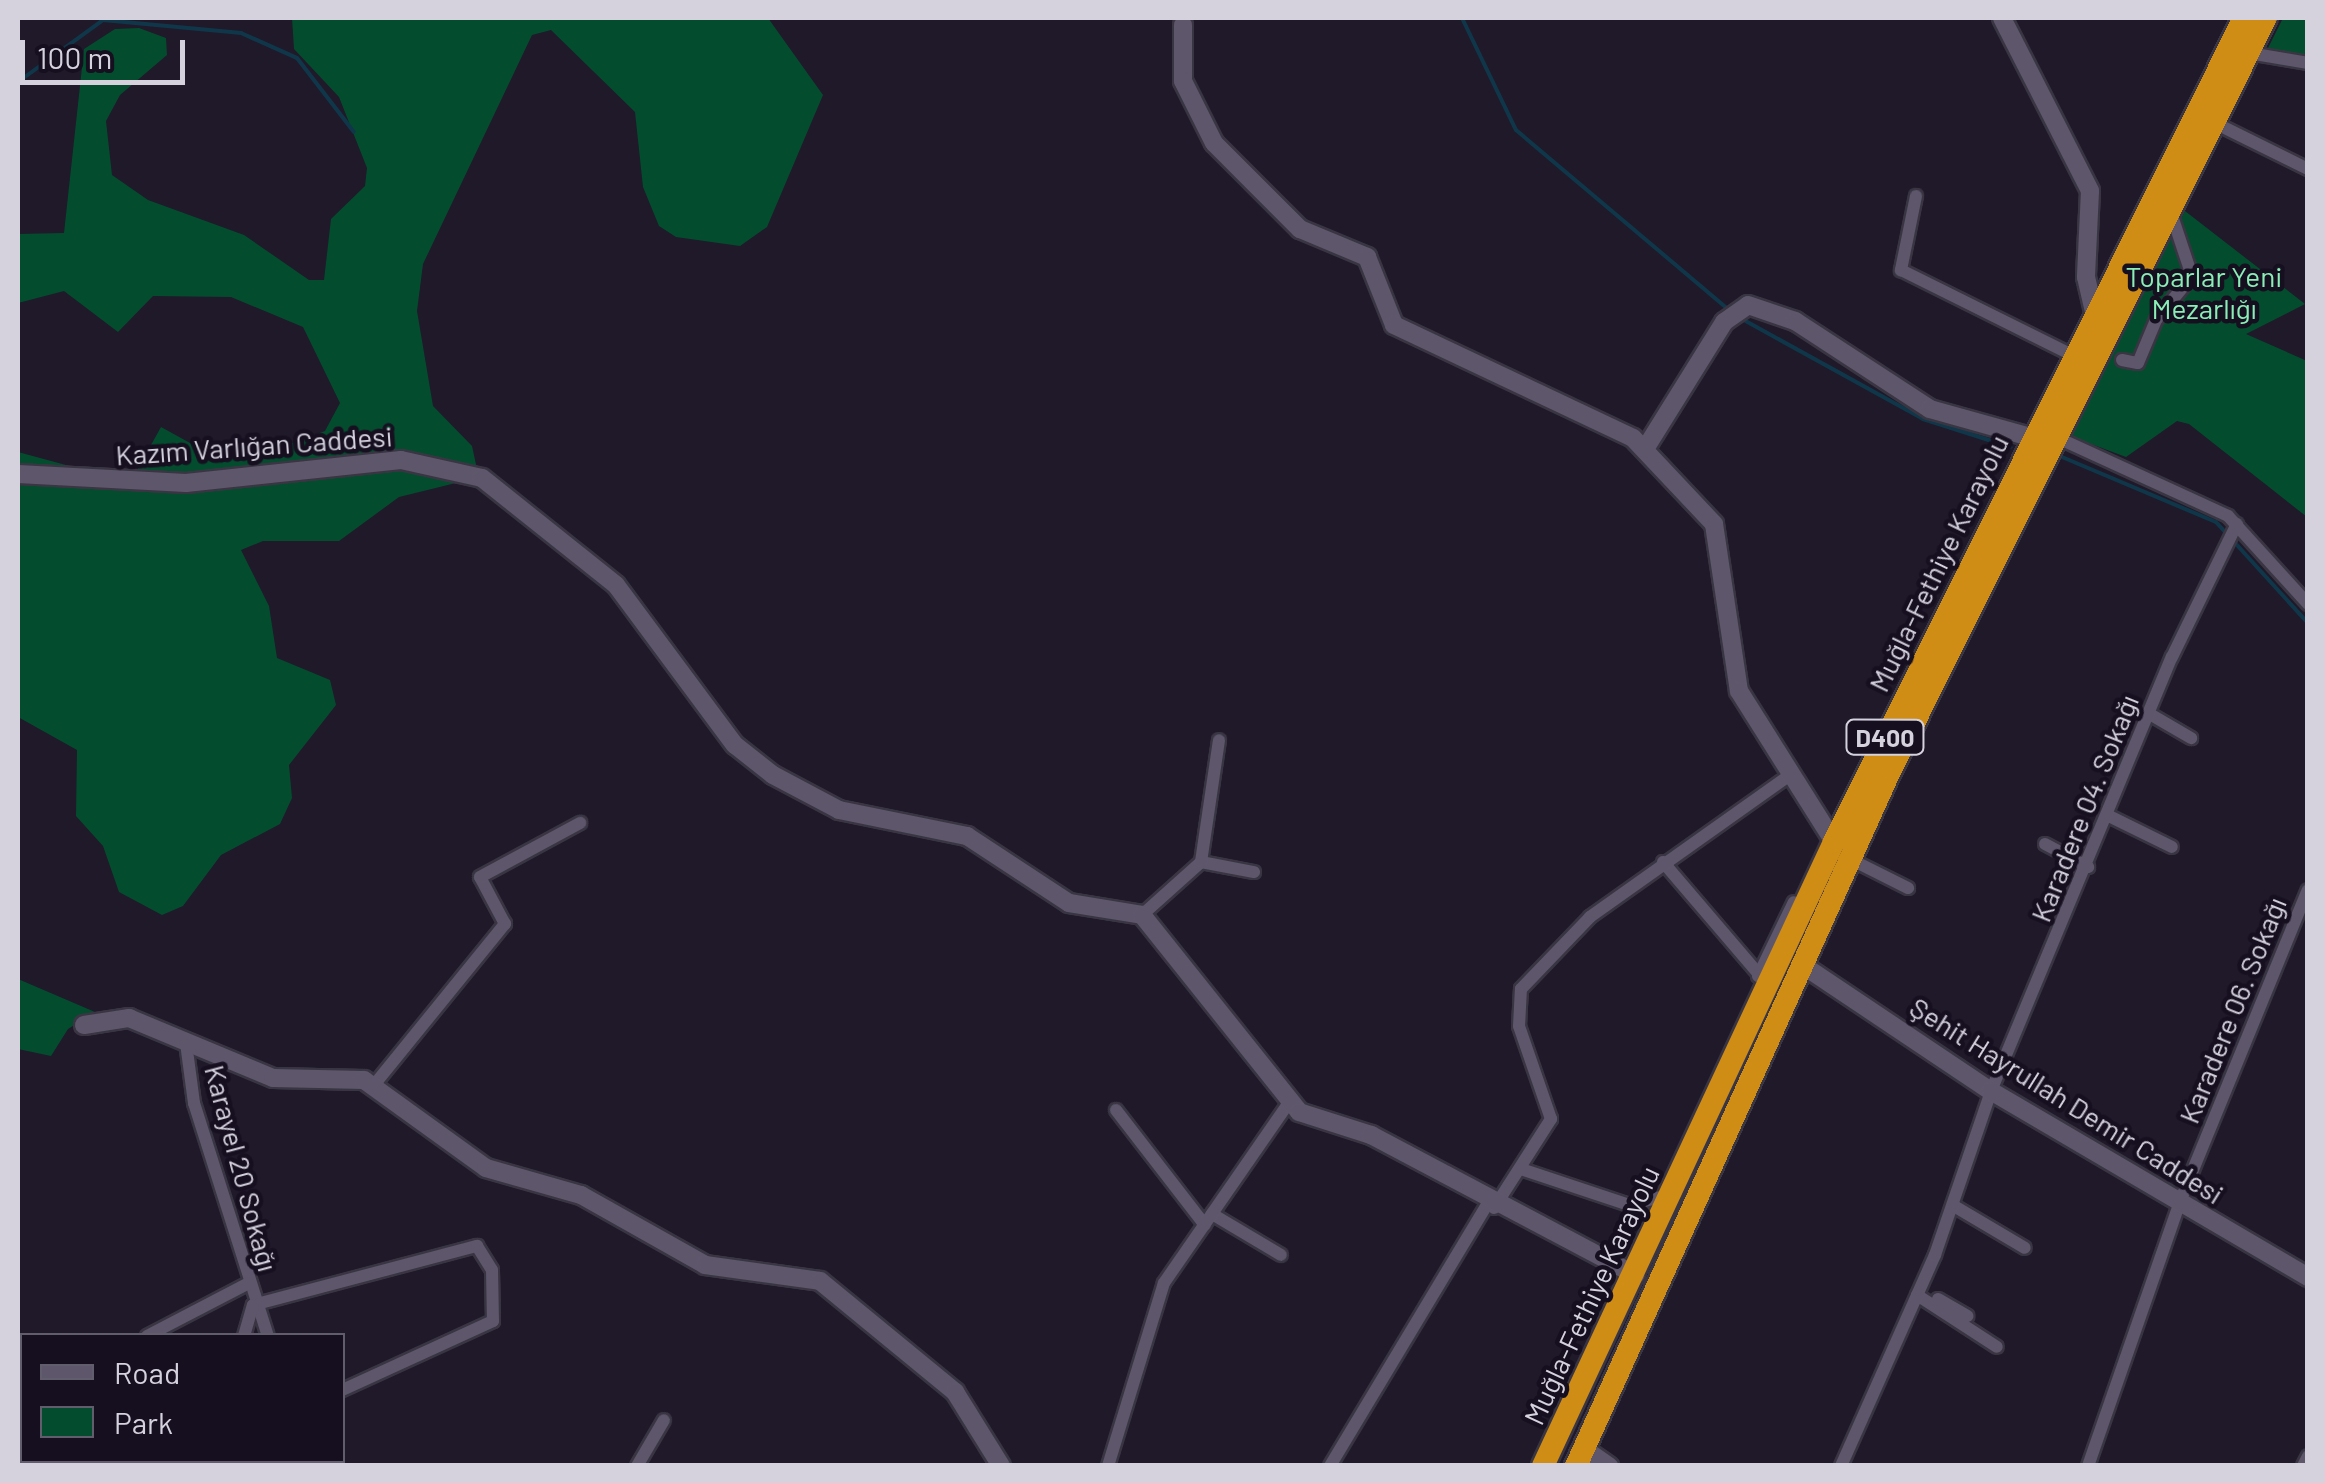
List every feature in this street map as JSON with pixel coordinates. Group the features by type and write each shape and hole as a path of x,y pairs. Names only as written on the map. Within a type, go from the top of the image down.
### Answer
{"highway":[{"name":"Muğla-Fethiye Karayolu","path":"1586,1458 1800,964 1837,844 2074,356 2244,18"},
{"name":"Muğla-Fethiye Karayolu","path":"1543,1466 1672,1194 1763,980 2058,438 2266,18"}],"street":[{"path":"2002,18 2090,190 2086,277 2096,315"},
{"path":"1181,21 1183,81 1214,142 1300,228 1367,258 1394,325 1645,449 1718,532 1734,676 1837,844 1908,888"},
{"path":"2249,53 2308,62"},
{"path":"2215,123 2308,169"},
{"path":"1916,196 1901,270 2074,356"},
{"path":"2122,360 2138,363 2156,320 2192,276 2171,213"},
{"path":"1645,449 1732,313 1782,314 1872,379 1960,423 2034,438"},
{"path":"2058,438 2236,526 2308,604"},
{"name":"Kazım Varlığan Caddesi","path":"18,474 186,483 401,460 470,472 616,585 735,745 773,775 839,810 967,836 1069,903 1142,915"},
{"name":"Karadere 04. Sokağı","path":"1846,1464 1954,1206 1991,1091 2088,867 2148,714 2236,526"},
{"path":"2148,714 2190,738"},
{"path":"1219,740 1201,862 1142,915 1288,1104 1380,1140 1491,1206 1635,1275"},
{"path":"1330,1466 1491,1206 1520,1168 1551,1112 1516,999 1556,947 1663,862 1793,773"},
{"path":"2109,816 2172,848"},
{"path":"374,1085 506,924 480,877 580,823"},
{"path":"2046,844 2088,867"},
{"path":"1201,862 1254,872"},
{"path":"1663,862 1763,980"},
{"name":"Karadere 06. Sokağı","path":"2088,1466 2178,1204 2308,890"},
{"name":"Şehit Hayrullah Demir Caddesi","path":"1800,964 1991,1091 2308,1277"},
{"path":"84,1025 129,1018 273,1078 374,1085 486,1168 580,1195 704,1265 820,1281 955,1392 1002,1466"},
{"name":"Karayel 20 Sokağı","path":"186,1043 247,1284 267,1333"},
{"path":"1108,1466 1164,1283 1288,1104"},
{"path":"1116,1110 1208,1219 1280,1255"},
{"path":"1520,1168 1629,1204 1672,1194"},
{"path":"1954,1206 2025,1248"},
{"path":"245,1333 254,1305 477,1246 492,1270 493,1321 345,1389"},
{"path":"154,1333 247,1284"},
{"path":"1919,1292 1966,1316"},
{"path":"1919,1292 1997,1347"},
{"path":"636,1466 664,1420"},
{"path":"2303,1466 2308,1456"},
{"path":"1586,1458 1609,1466"}],"green space":[{"path":"292,18 768,18 823,95 767,227 740,246 676,237 659,226 643,187 635,112 551,30 532,35 423,264 417,311 433,406 472,446 477,469 464,481 399,497 339,541 263,541 241,550 269,606 277,658 330,680 336,705 289,765 292,798 280,824 221,855 183,906 162,915 119,892 103,846 76,816 77,750 18,717 18,452 88,471 136,472 161,427 210,454 281,447 325,431 340,403 303,327 231,297 153,296 118,332 64,291 18,303 18,234 64,233 84,49 115,29 139,28 166,38 167,55 120,95 106,121 112,175 148,200 244,235 309,280 324,280 331,219 365,186 367,168 339,97 294,49"},
{"path":"2283,18 2307,18 2307,57 2268,48"},
{"name":"Toparlar Yeni Mezarlığı","path":"2185,211 2305,304 2246,334 2307,361 2307,517 2189,424 2177,421 2126,457 2067,435"},
{"path":"18,979 95,1012 68,1029 51,1056 18,1049"}],"waterway":[{"path":"1462,18 1516,130 1730,311"},
{"path":"18,82 103,20 241,33 297,58 354,132"},
{"path":"1742,319 1923,419 2011,447"},
{"path":"2062,457 2216,522 2308,623"}]}
